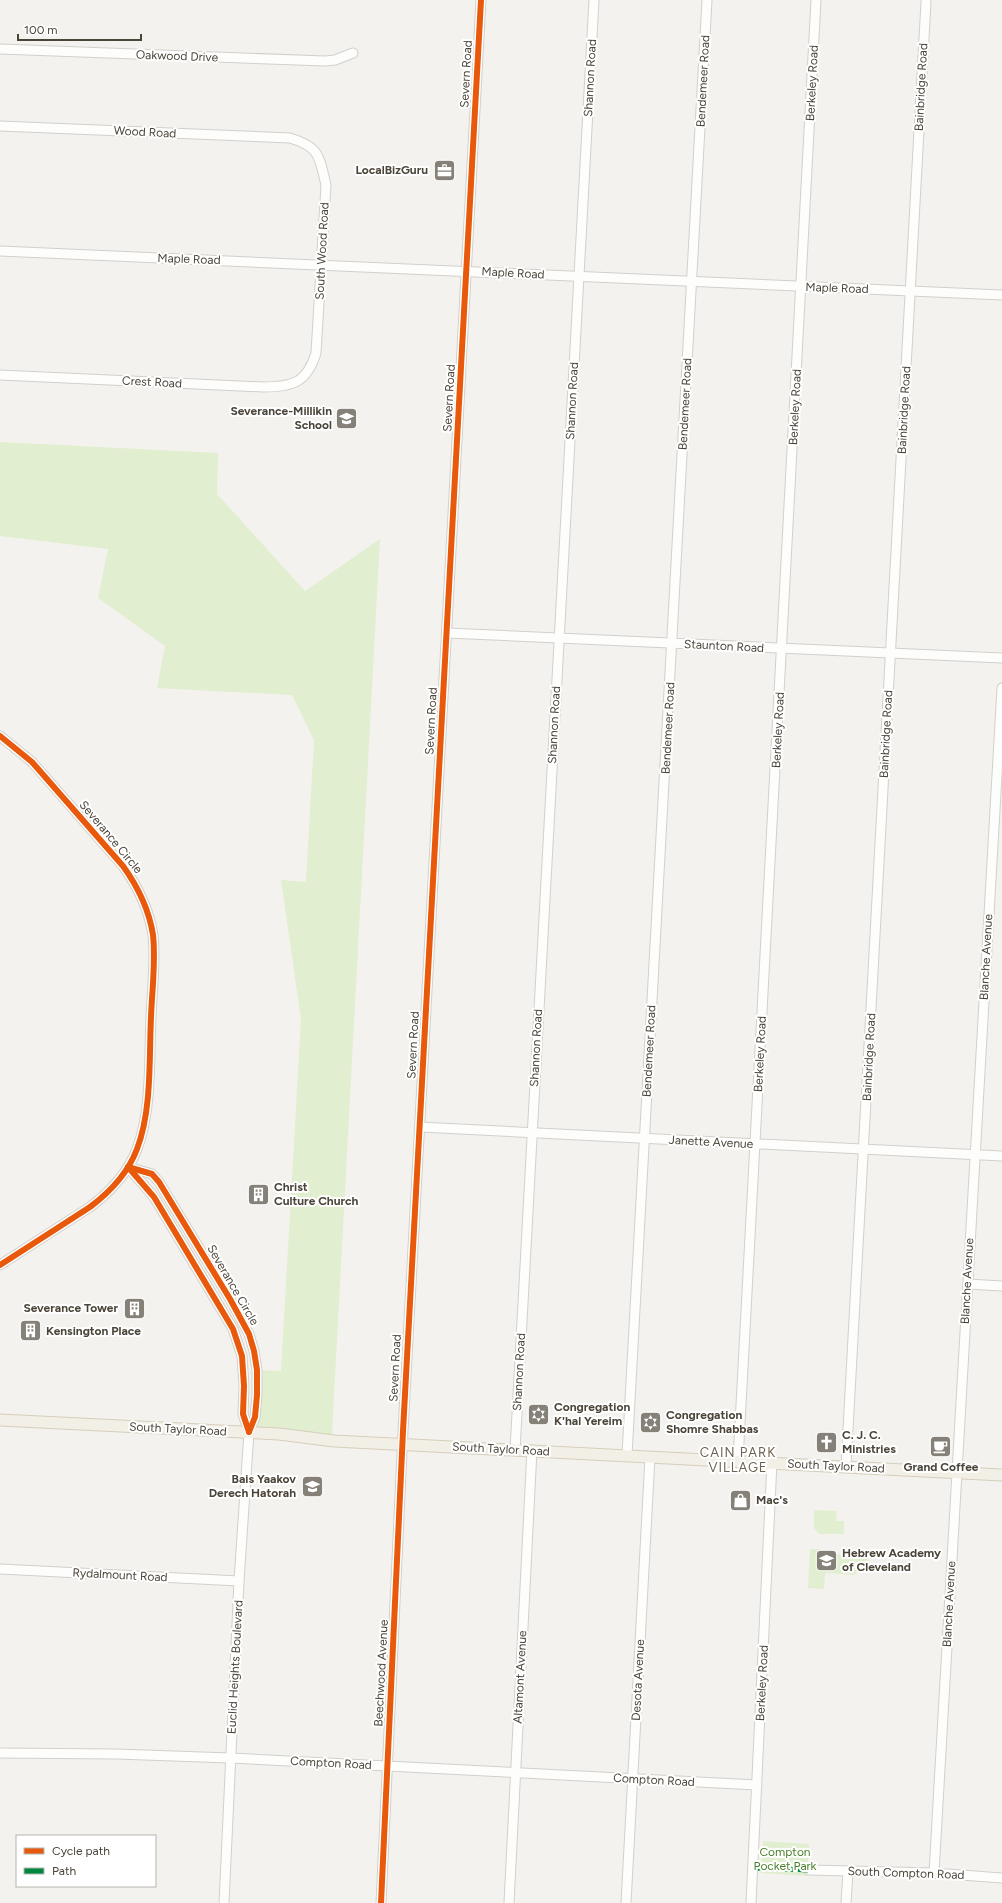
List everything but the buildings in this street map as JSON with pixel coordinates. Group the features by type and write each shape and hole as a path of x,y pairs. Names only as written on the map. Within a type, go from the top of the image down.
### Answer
{"main road":[{"name":"South Taylor Road","path":"0,1420 248,1432 334,1440 515,1450 1002,1475"}],"street":[{"name":"Severn Road","path":"403,1443 481,0"},
{"name":"Shannon Road","path":"515,1450 594,0"},
{"name":"Bendemeer Road","path":"627,1455 673,643 707,0"},
{"name":"Berkeley Road","path":"738,1461 816,0"},
{"name":"Bainbridge Road","path":"846,1466 926,2"},
{"name":"Oakwood Drive","path":"0,49 325,61 335,60 353,53"},
{"name":"Wood Road","path":"0,126 290,138"},
{"name":"South Wood Road","path":"290,138 307,143 319,157 326,185 320,265 316,353 309,370 302,378"},
{"name":"Maple Road","path":"0,251 1002,295"},
{"name":"Crest Road","path":"0,374 277,387 287,386 302,378"},
{"name":"Staunton Road","path":"447,633 1002,658"},
{"name":"Blanche Avenue","path":"934,1873 968,1284 974,1154 1002,688"},
{"name":"Severance Circle","path":"0,736 32,762 123,866 136,884 150,920 154,951 146,1110 142,1136 128,1167 117,1182 90,1207 0,1265"},
{"name":"Janette Avenue","path":"420,1127 1002,1156"},
{"name":"Severance Circle","path":"128,1167 154,1197 233,1329 242,1356 244,1386 243,1412 248,1432"},
{"name":"Severance Circle","path":"128,1167 152,1174 158,1182 244,1324 254,1352 257,1370 256,1411 248,1432"},
{"path":"968,1284 1002,1286"},
{"name":"Euclid Heights Boulevard","path":"224,1903 230,1758 248,1432"},
{"name":"Beechwood Avenue","path":"381,1903 403,1443"},
{"name":"Altamont Avenue","path":"509,1903 532,1450"},
{"name":"Desota Avenue","path":"626,1903 650,1456"},
{"name":"Berkeley Road","path":"751,1903 772,1462"},
{"name":"Rydalmount Road","path":"0,1569 240,1581"},
{"name":"Compton Road","path":"0,1753 116,1754 230,1758 757,1785"},
{"name":"South Compton Road","path":"809,1870 934,1873 1002,1878"},
{"path":"846,1903 848,1871"}],"green space":[{"path":"0,442 218,453 217,494 305,591 380,539 332,1433 334,1441 249,1432 257,1370 281,1371 301,1019 281,880 306,882 314,740 292,695 157,688 165,646 98,598 108,549 0,536"},
{"path":"814,1510 837,1511 836,1521 844,1521 844,1534 819,1534 814,1528"},
{"path":"810,1549 826,1550 828,1554 869,1556 868,1570 860,1570 854,1575 825,1573 824,1589 808,1588"},
{"name":"Compton Pocket Park","path":"763,1841 809,1844 807,1876 761,1873"}],"marked path":[{"path":"753,1868 809,1870"}],"cycle path":[{"path":"381,1903 403,1431 481,0"},
{"path":"0,736 32,762 123,866 138,890 146,907 153,935 154,955 149,1084 142,1134 133,1158 118,1181 90,1207 0,1265"},
{"path":"128,1167 152,1174 159,1182 230,1299 249,1334 257,1370 255,1417 249,1432"},
{"path":"128,1167 154,1197 233,1329 242,1356 244,1386 243,1414 249,1432"}],"place":[{"name":"LocalBizGuru","path":"444,170"},
{"name":"Severance-Millikin School","path":"347,418"},
{"name":"Christ Culture Church","path":"259,1194"},
{"name":"Severance Tower","path":"134,1308"},
{"name":"Kensington Place","path":"31,1331"},
{"name":"Congregation K'hal Yereim","path":"538,1414"},
{"name":"Congregation Shomre Shabbas","path":"650,1422"},
{"name":"C. J. C. Ministries","path":"826,1442"},
{"name":"Grand Coffee","path":"941,1446"},
{"name":"Bais Yaakov Derech Hatorah","path":"312,1486"},
{"name":"Mac's","path":"740,1500"},
{"name":"Hebrew Academy of Cleveland","path":"826,1560"}],"district":[{"name":"CAIN PARK VILLAGE","path":"738,1460"}]}
